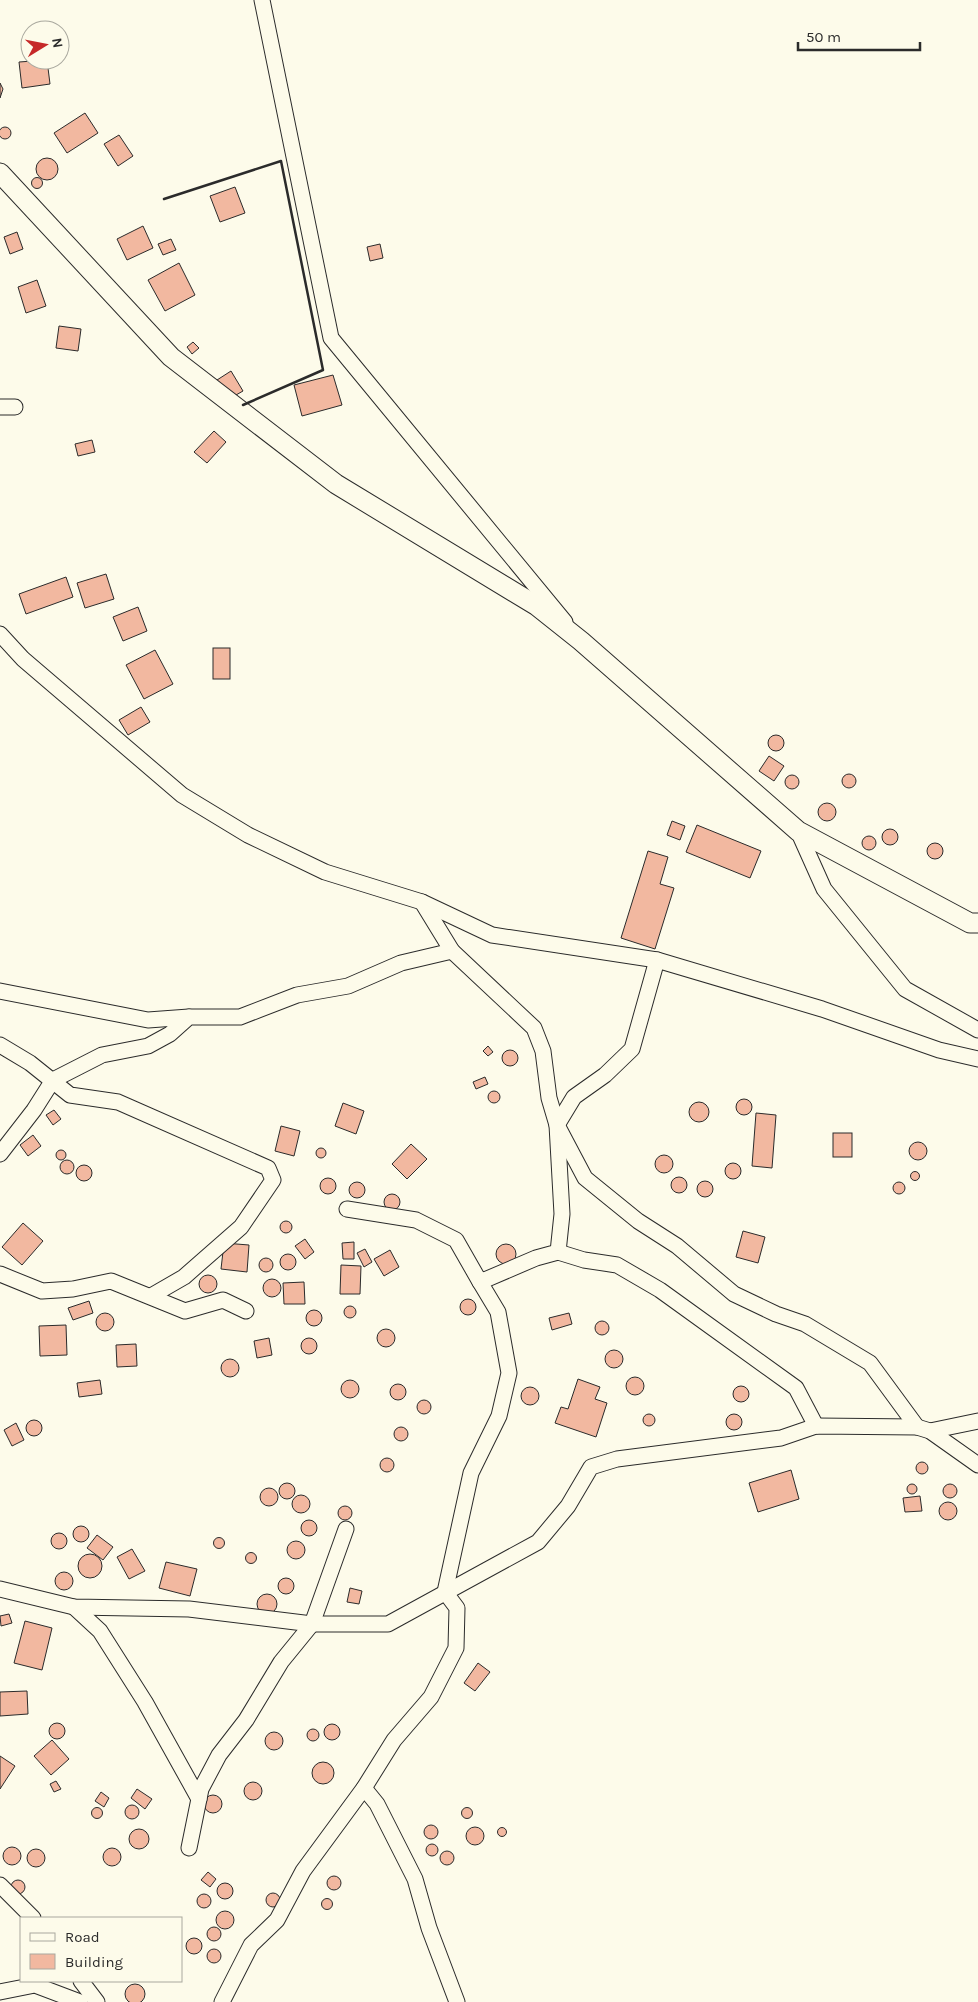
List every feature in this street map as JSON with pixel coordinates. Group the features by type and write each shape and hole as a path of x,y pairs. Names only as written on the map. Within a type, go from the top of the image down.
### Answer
{"street":[{"path":"262,0 331,338 581,641"},
{"path":"0,173 171,357 336,484 537,606 581,641 798,831 970,923 978,923"},
{"path":"0,634 23,659 182,795 248,835 326,872 422,902 492,935 658,960 822,1009 939,1050 978,1058"},
{"path":"798,831 824,889 905,989 978,1030"},
{"path":"422,902 452,951 534,1028 543,1051 549,1098 557,1125 584,1178 638,1221 677,1246 734,1294 776,1314 805,1324 870,1363 924,1429 978,1465"},
{"path":"0,991 148,1020 190,1016 240,1018 297,995 348,986 401,963 452,951"},
{"path":"558,1252 562,1214 557,1125 574,1097 605,1075 632,1049 658,960"},
{"path":"0,1154 34,1110 53,1080 102,1055 148,1046 170,1034 190,1016"},
{"path":"0,1046 53,1080 70,1095 118,1102 268,1168 272,1180 240,1226 184,1277 151,1296"},
{"path":"222,2002 251,1945 277,1920 303,1872 364,1788 394,1740 431,1698 456,1648 457,1608 445,1592 471,1473 499,1416 509,1374 498,1312 456,1240 416,1220 346,1209"},
{"path":"480,1282 536,1258 558,1252 584,1260 618,1265 660,1290 796,1388 816,1426"},
{"path":"0,1274 42,1291 73,1289 111,1281 185,1311 223,1300 246,1311"},
{"path":"0,1590 74,1607 189,1609 312,1624 388,1624 538,1542 568,1506 591,1467 617,1459 660,1452 781,1438 816,1426 924,1429 978,1421"},
{"path":"189,1848 201,1789 219,1755 246,1720 281,1662 312,1624 346,1529"},
{"path":"74,1607 100,1631 145,1702 199,1799"},
{"path":"364,1788 377,1804 415,1879 428,1928 457,2002"},
{"path":"0,1885 32,1917"},
{"path":"82,1982 97,2002"},
{"path":"0,1992 35,1986 80,2002"}],"building":[{"path":"19,62 20,70 48,70 50,84 22,88"},
{"path":"0,83 3,89 0,98"},
{"path":"85,113 98,133 67,153 54,133"},
{"path":"3,127 7,127 11,133 7,139 3,139 -1,135 -1,131"},
{"path":"119,135 133,156 118,166 104,144"},
{"path":"43,158 51,158 58,165 58,173 51,180 43,180 36,173 36,165"},
{"path":"35,178 39,178 42,183 41,187 35,188 32,185 32,181"},
{"path":"235,187 245,213 220,222 210,196"},
{"path":"143,226 153,248 127,260 117,239"},
{"path":"17,232 23,249 10,254 4,237"},
{"path":"171,239 176,250 163,255 158,244"},
{"path":"380,244 383,258 370,261 367,247"},
{"path":"179,263 195,295 165,311 148,280"},
{"path":"37,280 46,306 26,313 18,287"},
{"path":"59,326 81,329 78,351 56,348"},
{"path":"193,342 199,348 192,354 187,347"},
{"path":"231,371 243,391 229,399 217,380"},
{"path":"333,375 342,405 302,416 294,385"},
{"path":"214,431 226,442 207,463 194,452"},
{"path":"92,440 95,452 78,456 75,444"},
{"path":"106,574 114,599 85,608 77,583"},
{"path":"66,577 73,597 26,614 19,594"},
{"path":"138,607 147,631 123,641 113,617"},
{"path":"213,648 230,648 230,679 213,679"},
{"path":"155,650 173,684 144,699 126,665"},
{"path":"141,707 150,722 128,735 119,720"},
{"path":"776,735 784,743 776,751 768,743"},
{"path":"769,756 784,766 774,781 759,771"},
{"path":"846,774 852,774 856,781 852,788 846,788 842,784 842,778"},
{"path":"789,775 795,775 799,782 795,789 789,789 785,785 785,779"},
{"path":"827,803 833,806 836,812 833,818 827,821 821,818 818,812 821,806"},
{"path":"672,821 685,826 680,840 667,835"},
{"path":"697,825 761,851 750,878 686,852"},
{"path":"890,829 898,837 890,845 882,837"},
{"path":"869,836 874,838 876,843 874,848 869,850 864,848 862,843 864,838"},
{"path":"935,843 941,845 943,851 941,857 935,859 929,857 927,851 929,845"},
{"path":"648,851 668,857 660,884 674,888 655,949 621,938"},
{"path":"488,1046 493,1052 488,1056 483,1051"},
{"path":"507,1050 513,1050 518,1055 516,1064 507,1066 502,1061 502,1055"},
{"path":"485,1077 488,1084 476,1089 473,1082"},
{"path":"492,1091 496,1091 500,1097 496,1103 492,1103 488,1099 488,1095"},
{"path":"744,1099 750,1101 752,1107 750,1113 744,1115 738,1113 736,1107 738,1101"},
{"path":"699,1102 706,1105 709,1112 706,1119 699,1122 692,1119 689,1112 692,1105"},
{"path":"343,1103 364,1111 356,1134 335,1126"},
{"path":"54,1110 61,1119 53,1125 46,1115"},
{"path":"756,1113 776,1115 772,1168 752,1166"},
{"path":"281,1126 300,1131 294,1156 275,1151"},
{"path":"833,1133 852,1133 852,1157 833,1157"},
{"path":"33,1135 41,1146 28,1156 20,1145"},
{"path":"918,1142 924,1145 927,1151 924,1157 918,1160 912,1157 909,1151 912,1145"},
{"path":"411,1144 427,1159 407,1179 392,1164"},
{"path":"319,1148 323,1148 326,1153 323,1158 319,1158 316,1155 316,1151"},
{"path":"59,1150 63,1150 66,1155 65,1159 59,1160 56,1157 56,1153"},
{"path":"664,1155 670,1158 673,1164 670,1170 664,1173 658,1170 655,1164 658,1158"},
{"path":"67,1160 72,1162 74,1167 72,1172 67,1174 62,1172 60,1167 62,1162"},
{"path":"730,1163 736,1163 741,1168 739,1177 730,1179 725,1174 725,1168"},
{"path":"81,1165 87,1165 92,1170 90,1179 81,1181 76,1176 76,1170"},
{"path":"915,1172 919,1176 915,1180 911,1176"},
{"path":"676,1177 682,1177 687,1182 685,1191 676,1193 671,1188 671,1182"},
{"path":"328,1178 334,1180 336,1186 334,1192 328,1194 322,1192 320,1186 322,1180"},
{"path":"702,1181 708,1181 713,1186 711,1195 702,1197 697,1192 697,1186"},
{"path":"357,1182 363,1184 365,1190 363,1196 357,1198 351,1196 349,1190 351,1184"},
{"path":"897,1182 901,1182 905,1188 901,1194 897,1194 893,1190 893,1186"},
{"path":"392,1194 400,1202 392,1210 384,1202"},
{"path":"284,1221 288,1221 292,1227 288,1233 284,1233 280,1229 280,1225"},
{"path":"23,1223 43,1241 22,1265 2,1247"},
{"path":"743,1231 765,1237 758,1263 736,1257"},
{"path":"305,1239 314,1252 305,1259 295,1246"},
{"path":"354,1242 354,1259 343,1259 342,1243"},
{"path":"224,1243 249,1245 247,1272 221,1269"},
{"path":"506,1244 513,1247 516,1254 513,1261 506,1264 499,1261 496,1254 499,1247"},
{"path":"365,1249 372,1262 364,1267 357,1253"},
{"path":"390,1250 399,1267 384,1276 374,1259"},
{"path":"288,1254 296,1262 288,1270 280,1262"},
{"path":"263,1258 269,1258 273,1265 269,1272 263,1272 259,1268 259,1262"},
{"path":"341,1265 361,1266 360,1294 340,1294"},
{"path":"208,1275 214,1278 217,1284 214,1290 208,1293 202,1290 199,1284 202,1278"},
{"path":"272,1279 278,1282 281,1288 278,1294 272,1297 266,1294 263,1288 266,1282"},
{"path":"304,1282 305,1304 284,1304 283,1283"},
{"path":"465,1299 471,1299 476,1304 474,1313 465,1315 460,1310 460,1304"},
{"path":"89,1301 93,1313 73,1320 68,1308"},
{"path":"352,1306 355,1307 355,1317 348,1318 345,1317 344,1310 345,1307"},
{"path":"311,1310 317,1310 322,1315 320,1324 311,1326 306,1321 306,1315"},
{"path":"105,1313 111,1316 114,1322 111,1328 105,1331 99,1328 96,1322 99,1316"},
{"path":"569,1313 572,1324 552,1330 549,1318"},
{"path":"599,1321 605,1321 609,1328 605,1335 599,1335 595,1331 595,1325"},
{"path":"66,1325 67,1355 40,1356 39,1326"},
{"path":"386,1329 392,1332 395,1338 392,1344 386,1347 380,1344 377,1338 380,1332"},
{"path":"269,1338 272,1355 257,1358 254,1341"},
{"path":"309,1338 317,1346 309,1354 301,1346"},
{"path":"136,1344 137,1366 117,1367 116,1345"},
{"path":"610,1350 618,1350 623,1355 621,1366 610,1368 605,1363 605,1355"},
{"path":"230,1359 236,1362 239,1368 236,1374 230,1377 224,1374 221,1368 224,1362"},
{"path":"631,1377 639,1377 644,1382 642,1393 631,1395 626,1390 626,1382"},
{"path":"578,1379 600,1387 595,1399 607,1403 596,1437 555,1423 561,1407 568,1409"},
{"path":"100,1380 102,1394 79,1397 77,1383"},
{"path":"346,1380 354,1380 359,1385 357,1396 346,1398 341,1393 341,1385"},
{"path":"398,1384 404,1386 406,1392 404,1398 398,1400 392,1398 390,1392 392,1386"},
{"path":"741,1386 747,1388 749,1394 747,1400 741,1402 735,1400 733,1394 735,1388"},
{"path":"530,1387 536,1390 539,1396 536,1402 530,1405 524,1402 521,1396 524,1390"},
{"path":"421,1400 427,1400 431,1407 427,1414 421,1414 417,1410 417,1404"},
{"path":"647,1414 651,1414 655,1420 651,1426 647,1426 643,1422 643,1418"},
{"path":"734,1414 742,1422 734,1430 726,1422"},
{"path":"31,1420 37,1420 42,1425 40,1434 31,1436 26,1431 26,1425"},
{"path":"16,1423 24,1440 12,1446 4,1430"},
{"path":"398,1427 404,1427 408,1434 404,1441 398,1441 394,1437 394,1431"},
{"path":"387,1458 392,1460 394,1465 392,1470 387,1472 382,1470 380,1465 382,1460"},
{"path":"920,1462 924,1462 928,1468 924,1474 920,1474 916,1470 916,1466"},
{"path":"791,1470 799,1499 758,1512 749,1483"},
{"path":"287,1483 295,1491 287,1499 279,1491"},
{"path":"910,1484 914,1484 917,1489 916,1493 910,1494 907,1491 907,1487"},
{"path":"950,1484 955,1486 957,1491 955,1496 950,1498 945,1496 943,1491 945,1486"},
{"path":"265,1488 273,1488 278,1493 276,1504 265,1506 260,1501 260,1493"},
{"path":"297,1495 305,1495 310,1500 308,1511 297,1513 292,1508 292,1500"},
{"path":"920,1496 922,1511 905,1512 903,1498"},
{"path":"948,1502 954,1505 957,1511 954,1517 948,1520 942,1517 939,1511 942,1505"},
{"path":"345,1506 350,1508 352,1513 350,1518 345,1520 340,1518 338,1513 340,1508"},
{"path":"309,1520 317,1528 309,1536 301,1528"},
{"path":"81,1526 87,1528 89,1534 87,1540 81,1542 75,1540 73,1534 75,1528"},
{"path":"59,1533 65,1535 67,1541 65,1547 59,1549 53,1547 51,1541 53,1535"},
{"path":"97,1535 113,1547 103,1560 87,1548"},
{"path":"219,1537 225,1543 219,1549 213,1543"},
{"path":"296,1541 302,1544 305,1550 302,1556 296,1559 290,1556 287,1550 290,1544"},
{"path":"132,1549 145,1571 129,1579 117,1557"},
{"path":"251,1552 257,1558 251,1564 245,1558"},
{"path":"90,1554 95,1555 101,1561 101,1571 95,1577 90,1578 85,1577 79,1571 78,1566 79,1561 85,1555"},
{"path":"166,1562 197,1569 190,1596 159,1588"},
{"path":"64,1572 70,1575 73,1581 70,1587 64,1590 58,1587 55,1581 58,1575"},
{"path":"283,1578 289,1578 294,1583 292,1592 283,1594 278,1589 278,1583"},
{"path":"350,1588 362,1591 359,1604 347,1602"},
{"path":"267,1594 274,1597 277,1604 274,1611 267,1614 260,1611 257,1604 260,1597"},
{"path":"9,1614 12,1623 1,1626 0,1616"},
{"path":"25,1621 52,1628 42,1670 14,1663"},
{"path":"478,1663 490,1672 475,1691 464,1683"},
{"path":"27,1691 28,1714 0,1716 0,1692"},
{"path":"57,1723 63,1725 65,1731 63,1737 57,1739 51,1737 49,1731 51,1725"},
{"path":"332,1724 338,1726 340,1732 338,1738 332,1740 326,1738 324,1732 326,1726"},
{"path":"311,1729 315,1729 319,1735 315,1741 311,1741 307,1737 307,1733"},
{"path":"274,1732 282,1737 283,1741 278,1749 274,1750 266,1745 265,1741 270,1733"},
{"path":"52,1740 69,1759 51,1775 34,1756"},
{"path":"0,1756 15,1766 0,1789"},
{"path":"323,1762 331,1765 334,1773 331,1781 323,1784 315,1781 312,1773 315,1765"},
{"path":"56,1781 61,1789 54,1792 50,1784"},
{"path":"253,1782 259,1785 262,1791 259,1797 253,1800 247,1797 244,1791 247,1785"},
{"path":"137,1789 152,1799 145,1809 131,1798"},
{"path":"101,1792 109,1798 104,1807 95,1801"},
{"path":"213,1795 219,1798 222,1804 219,1810 213,1813 207,1810 204,1804 207,1798"},
{"path":"132,1805 137,1807 139,1812 137,1817 132,1819 127,1817 125,1812 127,1807"},
{"path":"97,1807 103,1813 97,1819 91,1813"},
{"path":"467,1807 473,1813 467,1819 461,1813"},
{"path":"431,1825 436,1827 438,1832 436,1837 431,1839 426,1837 424,1832 426,1827"},
{"path":"475,1827 481,1830 484,1836 481,1842 475,1845 469,1842 466,1836 469,1830"},
{"path":"502,1827 507,1832 502,1837 497,1832"},
{"path":"139,1829 146,1832 149,1839 146,1846 139,1849 132,1846 129,1839 132,1832"},
{"path":"430,1844 434,1844 438,1850 434,1856 430,1856 426,1852 426,1848"},
{"path":"12,1847 18,1850 21,1856 18,1862 12,1865 6,1862 3,1856 6,1850"},
{"path":"112,1848 118,1851 121,1857 118,1863 112,1866 106,1863 103,1857 106,1851"},
{"path":"36,1849 42,1852 45,1858 42,1864 36,1867 30,1864 27,1858 30,1852"},
{"path":"444,1851 450,1851 454,1858 450,1865 444,1865 440,1861 440,1855"},
{"path":"208,1872 216,1879 210,1887 201,1880"},
{"path":"334,1876 339,1878 341,1883 339,1888 334,1890 329,1888 327,1883 329,1878"},
{"path":"15,1880 21,1880 25,1887 21,1894 15,1894 11,1890 11,1884"},
{"path":"222,1883 228,1883 233,1888 231,1897 222,1899 217,1894 217,1888"},
{"path":"273,1893 278,1895 280,1900 278,1905 273,1907 268,1905 266,1900 268,1895"},
{"path":"201,1894 207,1894 211,1901 207,1908 201,1908 197,1904 197,1898"},
{"path":"327,1898 333,1904 327,1910 321,1904"},
{"path":"225,1911 231,1914 234,1920 231,1926 225,1929 219,1926 216,1920 219,1914"},
{"path":"214,1927 219,1929 221,1934 219,1939 214,1941 209,1939 207,1934 209,1929"},
{"path":"194,1938 202,1946 194,1954 186,1946"},
{"path":"214,1949 219,1951 221,1956 219,1961 214,1963 209,1961 207,1956 209,1951"},
{"path":"131,1985 139,1985 144,1990 144,1998 139,2003 131,2003 126,1998 126,1990"}],"wall":[{"path":"164,199 281,161 323,370 243,405"}]}
